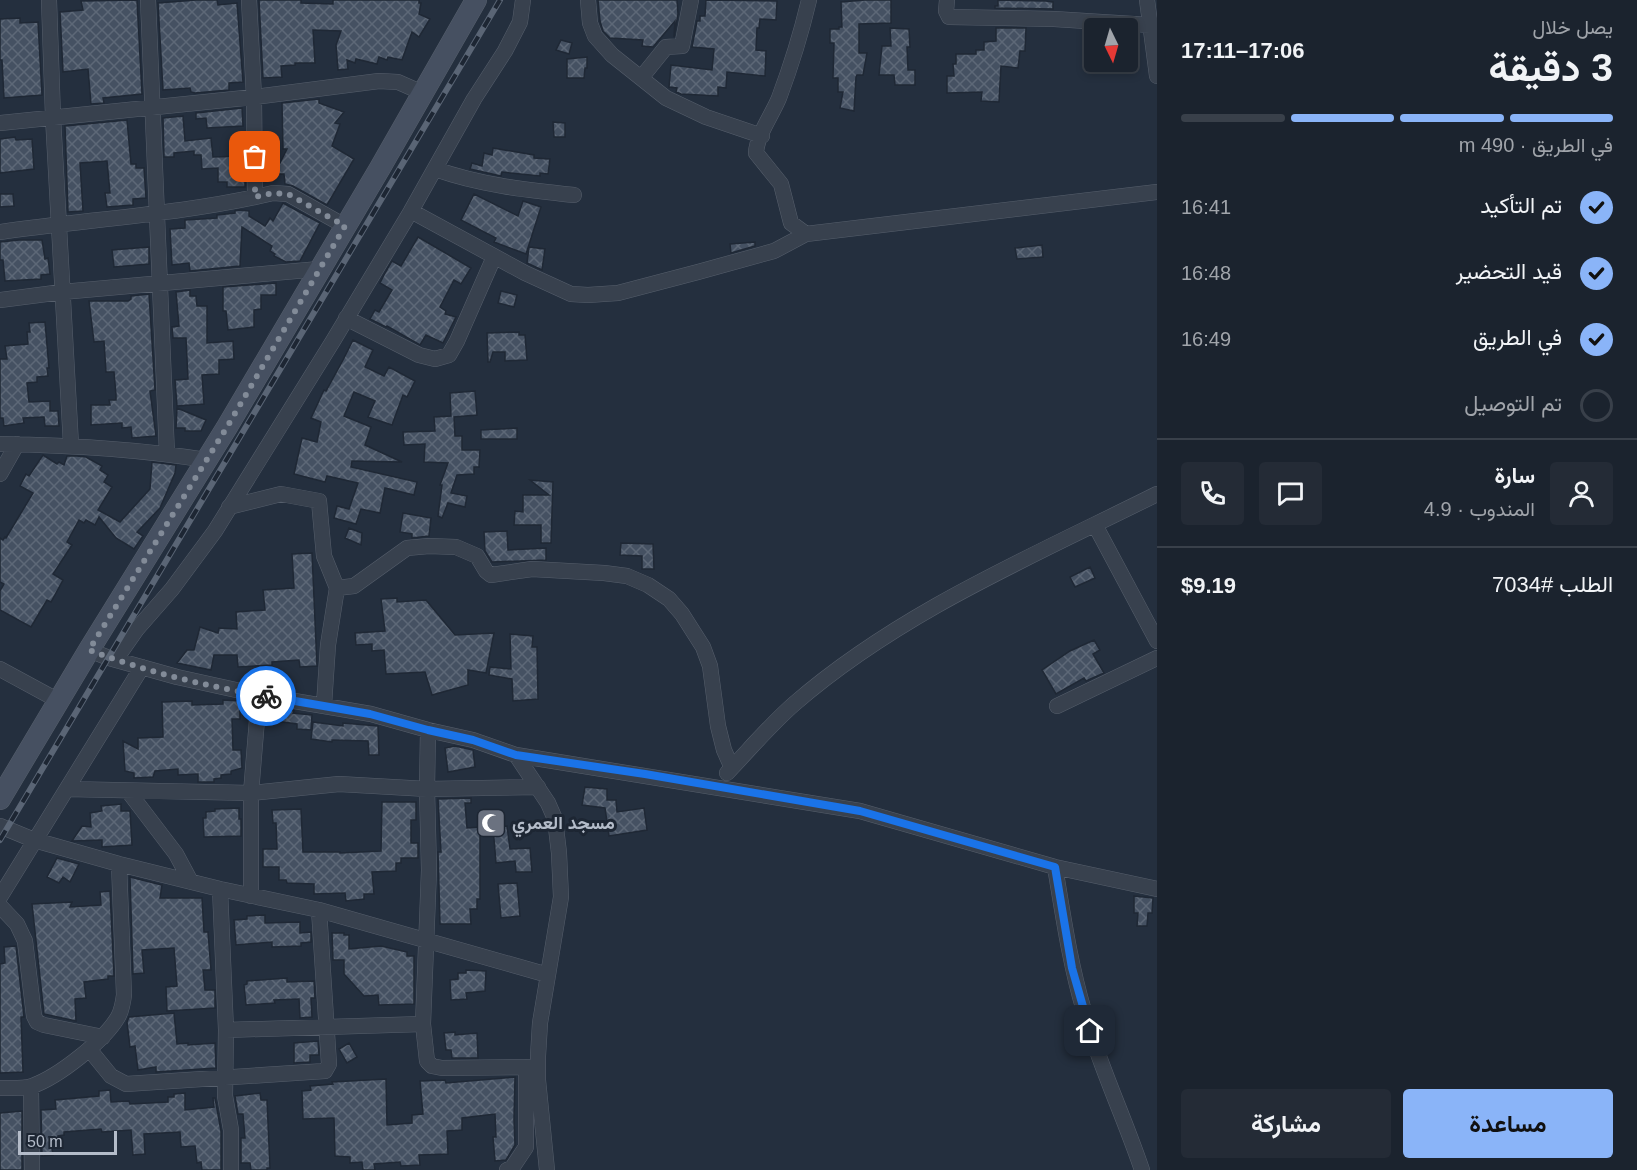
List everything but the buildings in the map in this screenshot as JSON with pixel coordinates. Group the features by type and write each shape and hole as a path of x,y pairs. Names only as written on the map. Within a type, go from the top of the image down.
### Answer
{"street":[{"path":"49,0 58,224 71,446"},
{"path":"148,0 167,454"},
{"path":"249,0 254,97 255,197"},
{"path":"0,799 206,460 477,0"},
{"path":"116,659 215,531 411,211 474,99 505,51 520,22 523,0"},
{"path":"588,0 590,22 595,36 612,55 666,98 706,117 762,136"},
{"path":"641,78 666,47 682,46 691,0"},
{"path":"806,234 790,222 781,184 756,153 756,145 762,136 793,61 809,0"},
{"path":"947,0 946,11 949,17 1054,19 1150,25"},
{"path":"1147,0 1157,75"},
{"path":"0,123 254,97 379,81 398,82 423,93"},
{"path":"435,169 505,188 574,195"},
{"path":"411,211 494,257 571,294 588,295 618,293 774,251 806,234 1157,192"},
{"path":"0,232 158,213 273,193 288,194 345,226"},
{"path":"346,318 419,355 435,359 449,355 494,257"},
{"path":"0,300 160,282 319,269"},
{"path":"0,444 71,446 167,454 206,460"},
{"path":"0,474 17,444"},
{"path":"229,507 281,494 319,501 324,556 337,588 328,645 324,705"},
{"path":"714,786 794,705 842,667 893,632 961,593 1157,494"},
{"path":"1095,525 1157,641"},
{"path":"337,588 354,586 407,548 429,546 456,547 477,556 491,575 532,569 559,569 627,576 648,585 669,599 682,614 703,647 710,666 718,726 724,750 732,768"},
{"path":"89,650 142,667 259,695 370,714 473,740 516,755 860,811 1055,867 1157,889"},
{"path":"1057,706 1157,658"},
{"path":"0,897 142,667"},
{"path":"0,669 59,701"},
{"path":"251,896 251,793 259,695"},
{"path":"428,730 429,870 423,1024 427,1061 432,1066 442,1068 532,1067"},
{"path":"507,1170 512,1168 526,1147 532,1067 561,897 560,853 555,819 538,786 516,755"},
{"path":"67,789 251,793 339,784 427,789 538,786"},
{"path":"128,790 176,854 191,882"},
{"path":"0,826 34,840 119,864 319,910 548,975"},
{"path":"0,1088 31,1087 53,1075 103,1037 118,1017 123,1007 124,995 119,864"},
{"path":"1055,867 1072,968 1084,1011 1096,1051 1144,1170"},
{"path":"220,889 226,1030 225,1096 231,1130 231,1170"},
{"path":"0,906 17,924 26,940 34,1016 37,1022 103,1037"},
{"path":"89,1049 111,1076 126,1084 325,1071 329,1064 319,910"},
{"path":"226,1030 423,1024"},
{"path":"532,1067 547,1170"},
{"path":"31,1087 32,1170"}],"railway":[{"path":"0,840 500,0"}],"way so far":[{"path":"255,157 255,197 273,193 288,194 345,226 227,427 89,650 177,677 266,696"}],"place":[{"name":"مسجد العمري","path":"491,823"}],"route":[{"path":"266,696 370,714 473,740 516,755 645,774 860,811 1055,867 1072,968 1090,1031"}]}
